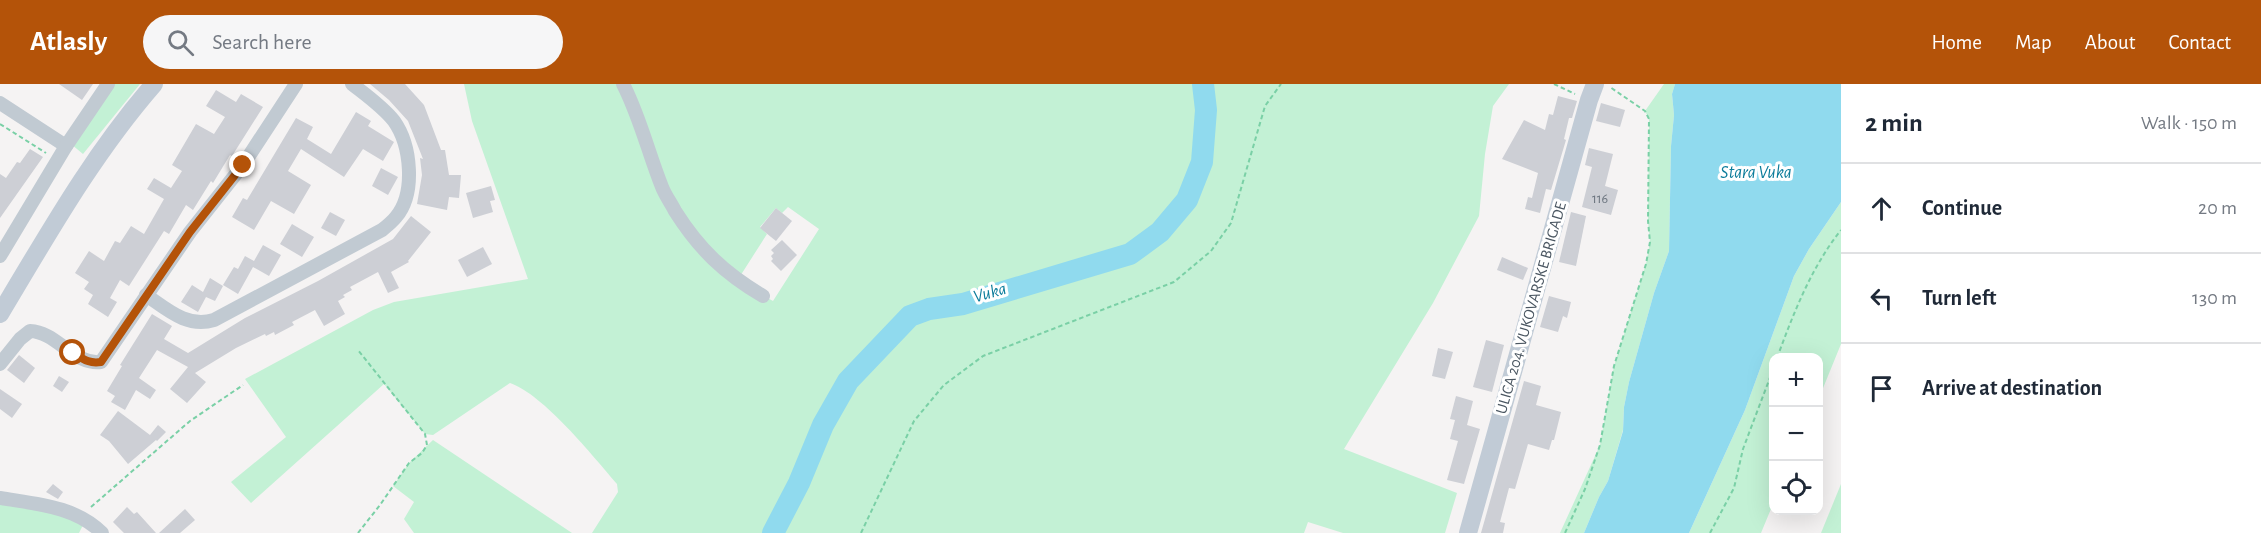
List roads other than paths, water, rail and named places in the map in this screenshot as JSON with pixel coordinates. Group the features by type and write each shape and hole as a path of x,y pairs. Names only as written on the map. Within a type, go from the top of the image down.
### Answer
{"street":[{"path":"0,256 66,146 108,84"},
{"path":"0,314 69,197 154,84"},
{"path":"0,364 20,339 30,331 46,334 85,361 101,362 190,232 243,165 296,84"},
{"path":"146,295 193,323 213,320 382,230 396,218 403,206 407,190 409,163 406,144 393,121 352,84"},
{"path":"623,84 633,103 662,189 688,231 714,262 737,281 763,296"},
{"name":"ULICA 204. VUKOVARSKE BRIGADE","path":"1468,533 1592,92"},
{"path":"0,103 66,146"},
{"path":"0,498 44,505 82,517 102,533"}],"water":[{"name":"Stara Vuka","path":"1675,84 1841,84 1841,202 1809,249 1794,276 1745,410 1689,533 1584,533 1608,481 1623,431 1624,407 1629,382 1654,293 1669,251 1671,146 1674,115 1672,94"}],"waterway":[{"name":"Vuka","path":"773,533 799,483 823,425 848,381 910,316 929,309 963,304 1130,254 1160,232 1187,200 1202,162 1206,110 1203,84"}]}
